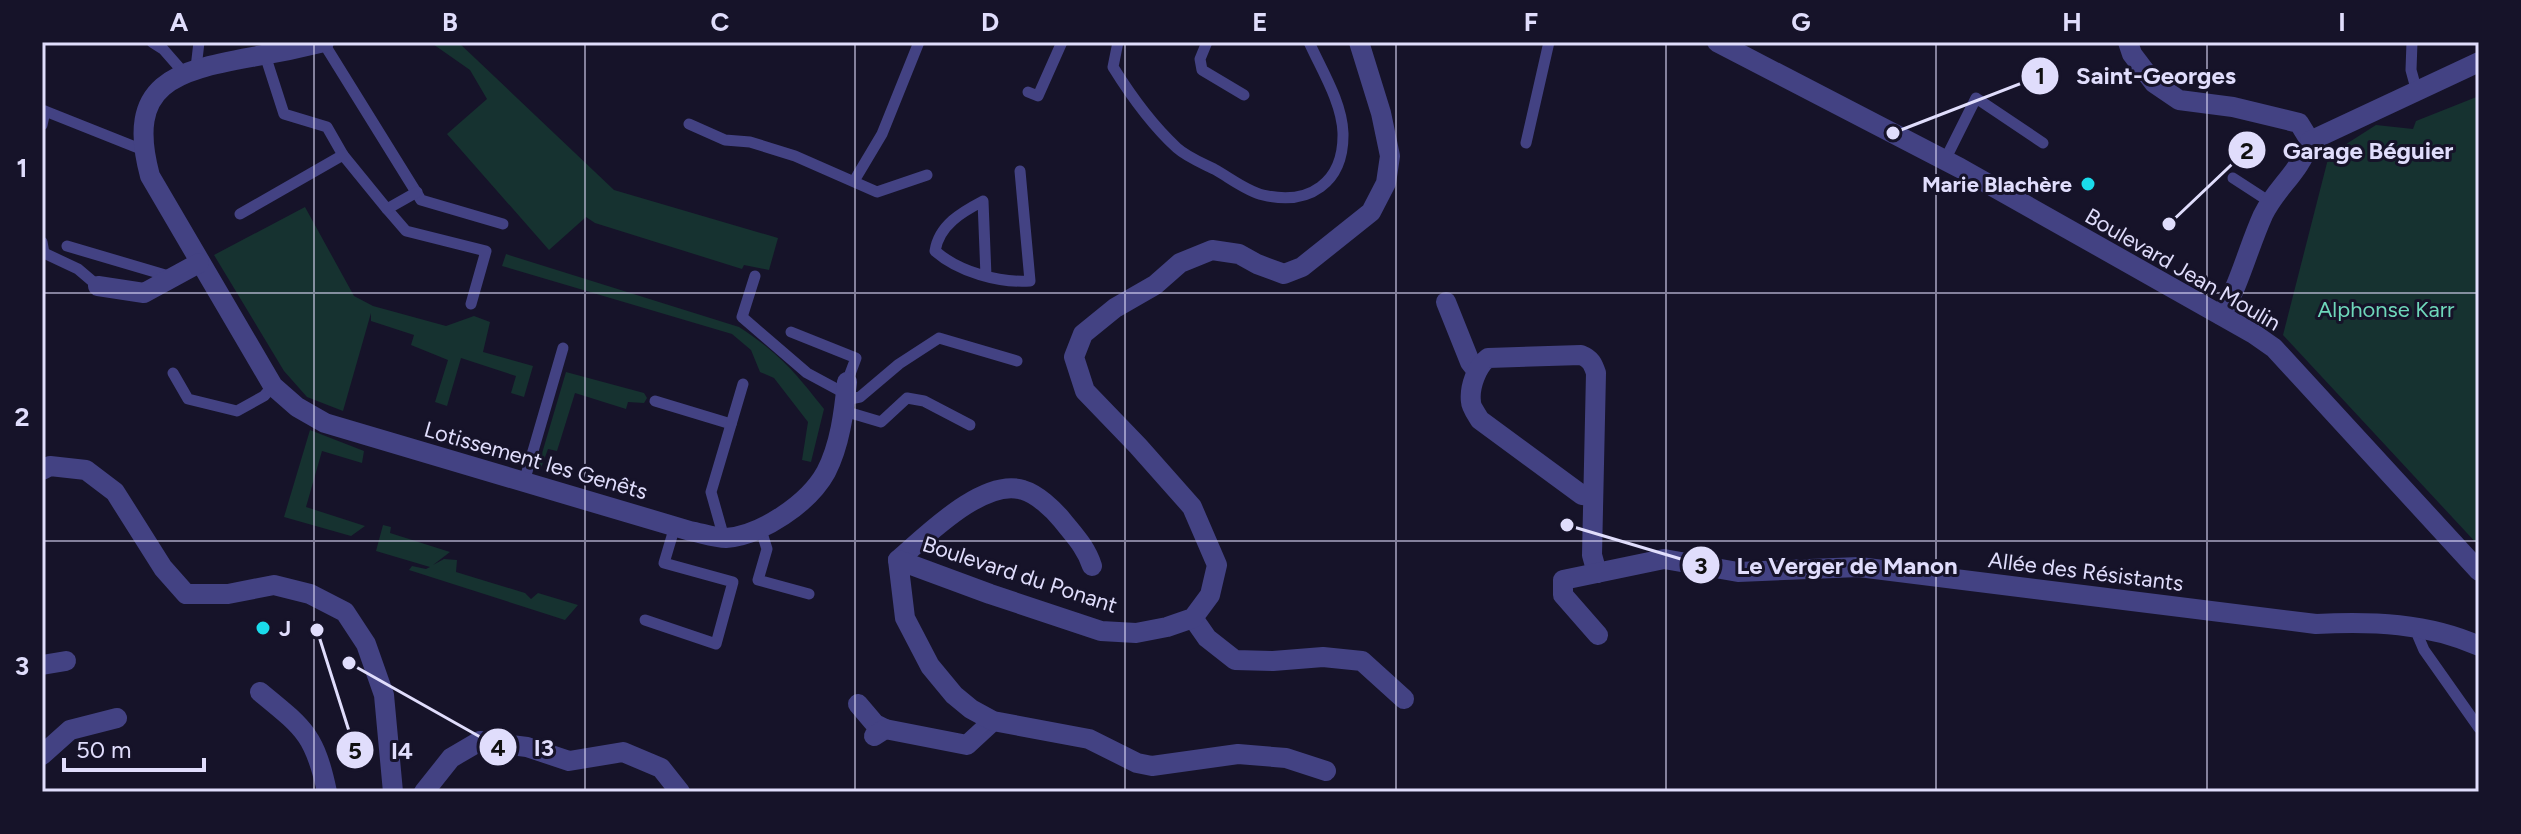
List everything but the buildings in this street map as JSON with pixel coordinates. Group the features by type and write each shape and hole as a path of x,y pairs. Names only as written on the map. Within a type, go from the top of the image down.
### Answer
{"street":[{"name":"Lotissement les Genêts","path":"324,42 190,70 165,84 150,104 143,124 143,150 150,176 273,386 297,407 325,423 724,538 761,530 794,508 825,472 843,422 846,397"},
{"path":"1359,42 1381,113 1390,156 1386,183 1371,212 1302,267 1284,274 1239,254 1212,250 1180,263 1155,285 1115,308 1083,334 1074,357 1085,391 1192,507 1217,565 1210,595 1193,618 1207,638 1235,660 1323,657 1362,661 1404,699"},
{"name":"Boulevard Jean Moulin","path":"1717,42 1945,160 2274,348 2479,571"},
{"path":"2128,42 2132,54 2154,83 2179,100 2233,107 2299,123 2310,141"},
{"path":"2221,315 2270,202 2303,162 2310,141 2479,62"},
{"path":"98,286 144,293 199,263"},
{"path":"1446,302 1470,362 1477,371"},
{"path":"1593,496 1582,495 1480,420 1470,402 1482,362 1488,358 1581,355 1589,358 1596,373 1592,555 1597,573"},
{"path":"42,470 50,466 86,470 115,492 163,568 186,594 228,594 274,585 310,594 345,612 366,644 384,695 393,792"},
{"path":"898,560 968,502 1002,488 1024,490 1053,510 1087,551 1092,566"},
{"name":"Allée des Résistants","path":"1598,635 1563,595 1563,580 1664,559 1738,572 1859,567 2316,624 2363,622 2419,628 2479,646"},
{"name":"Boulevard du Ponant","path":"1193,618 1136,633 1101,631 898,560 905,618 930,666 954,695 993,721 1089,739 1137,763 1152,766 1238,754 1286,758 1326,771"},
{"path":"42,665 66,661"},
{"path":"260,692 300,725 319,755 327,792"},
{"path":"858,704 880,732 967,745 993,721"},
{"path":"42,755 70,730 117,718"},
{"path":"424,792 451,758 480,741 527,747 569,761 623,752 661,768 680,792"}],"lane":[{"path":"152,42 190,70 199,42"},
{"name":"Lotissement les Genêts","path":"324,42 417,192"},
{"path":"854,181 882,134 919,42"},
{"path":"1028,92 1038,96 1062,42"},
{"path":"1118,42 1113,67 1131,96 1179,150 1261,194 1297,198 1319,190 1332,177 1342,152 1343,130 1332,93 1309,42"},
{"path":"1207,42 1200,59 1202,70 1244,95"},
{"path":"1526,143 1549,42"},
{"path":"2412,42 2411,70 2417,92"},
{"path":"265,55 284,114 327,127 343,155 406,231 486,251 471,304"},
{"path":"1945,160 1976,98 2043,143"},
{"path":"42,125 45,111 143,150"},
{"path":"689,124 725,140 750,142 795,156 877,192 927,175"},
{"path":"240,214 343,155"},
{"path":"2233,178 2270,202"},
{"path":"986,276 983,201 960,212 937,241 935,251 944,259 986,276 1016,282 1030,281 1018,179"},
{"path":"387,209 417,192 421,200 503,224"},
{"path":"42,242 44,253 78,269 98,286"},
{"path":"67,246 172,277"},
{"path":"755,276 742,317 807,373 881,422 907,398 924,401 970,425"},
{"path":"791,332 856,358 846,397"},
{"path":"846,397 860,397 899,364 939,338 1017,361"},
{"path":"524,482 563,348"},
{"path":"173,373 188,399 237,411 264,396 273,386"},
{"path":"724,538 711,492 743,384"},
{"path":"655,401 731,424"},
{"path":"645,620 716,644 733,582 664,563 675,526"},
{"path":"761,530 767,549 758,580 809,594"},
{"path":"2419,628 2418,636 2424,650 2479,728"}],"green space":[{"path":"430,42 458,42 614,190 778,238 769,270 744,265 742,269 595,223 586,217 549,250 447,134 487,99 470,70"},
{"name":"Alphonse Karr","path":"2479,96 2479,546 2283,335 2329,155 2376,125 2413,129 2416,121"},
{"path":"305,207 354,296 373,306 446,326 474,316 490,322 483,352 533,366 524,397 511,393 516,376 461,358 447,406 435,402 448,360 411,345 414,335 371,321 371,313 343,411 307,397 284,371 214,255"},
{"path":"506,254 739,327 786,364 824,409 811,462 802,460 808,422 774,378 760,372 751,350 732,334 502,266"},
{"path":"566,372 644,393 647,398 644,403 628,402 626,409 575,393 557,451 548,449 541,468 538,467"},
{"path":"310,430 364,451 362,463 322,451 306,507 365,526 351,536 284,517"},
{"path":"383,525 391,527 390,533 450,552 433,565 444,559 457,560 456,572 525,593 531,599 538,593 578,605 565,620 409,570 412,566 430,567 376,551"}],"place":[{"name":"Saint-Georges","path":"1893,133"},
{"name":"Marie Blachère","path":"2088,184"},
{"name":"Garage Béguier","path":"2169,224"},
{"name":"Le Verger de Manon","path":"1567,525"},
{"name":"J","path":"263,628"},
{"name":"I4","path":"317,630"},
{"name":"I3","path":"349,663"}]}
